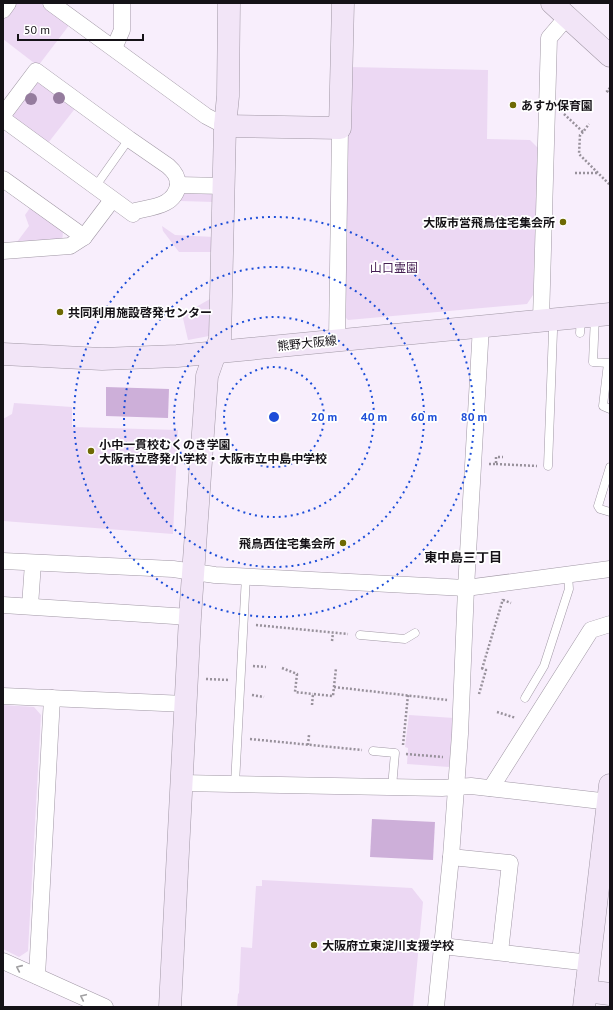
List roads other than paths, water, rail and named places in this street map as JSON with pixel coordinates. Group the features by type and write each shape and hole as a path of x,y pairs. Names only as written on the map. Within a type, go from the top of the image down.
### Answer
{"street":[{"path":"3,10 8,3"},
{"path":"51,3 206,116 225,126 340,128"},
{"path":"114,48 122,30 122,3"},
{"path":"170,1007 190,618 207,376 220,339 225,126 228,96 229,3"},
{"path":"337,340 340,128 344,3"},
{"path":"547,320 549,38 560,10 610,56"},
{"path":"3,115 36,71 174,171 177,177 178,185 175,195 168,202 135,211 133,214 3,119"},
{"path":"3,179 84,237"},
{"path":"178,185 224,186"},
{"path":"3,251 70,246 84,237 112,200"},
{"name":"熊野大阪線","path":"3,354 102,359 139,359 215,353 547,320 592,320"},
{"path":"436,1007 457,787 470,701 466,588 481,326"},
{"path":"3,562 173,569 208,574 466,588 610,569"},
{"path":"30,606 32,563"},
{"path":"3,605 190,618"},
{"path":"491,788 591,630 610,624"},
{"path":"3,696 186,704"},
{"path":"37,976 52,698"},
{"path":"182,783 392,787 471,786 609,796 585,999 610,994"},
{"path":"451,857 510,863 500,952"},
{"path":"442,946 590,963"},
{"path":"3,961 105,1007"}],"lane":[{"path":"95,187 129,139"},
{"path":"547,320 553,331 548,466"},
{"path":"592,320 593,362 608,363 603,406 610,409"},
{"path":"610,467 598,506 600,509 610,512"},
{"path":"525,698 544,666 569,589 568,574"},
{"path":"235,784 246,576"},
{"path":"360,635 405,639 415,633"},
{"path":"373,751 399,754 392,787"}],"place":[{"name":"あすか保育園","path":"513,105"},
{"name":"大阪市営飛鳥住宅集会所","path":"563,222"},
{"name":"共同利用施設啓発センター","path":"60,312"},
{"name":"小中一貫校むくのき学園 大阪市立啓発小学校・大阪市立中島中学校","path":"91,451"},
{"name":"飛鳥西住宅集会所","path":"343,543"},
{"name":"大阪府立東淀川支援学校","path":"314,945"}],"district":[{"name":"東中島三丁目","path":"463,557"}],"park label":[{"name":"山口霊園","path":"394,267"}]}
